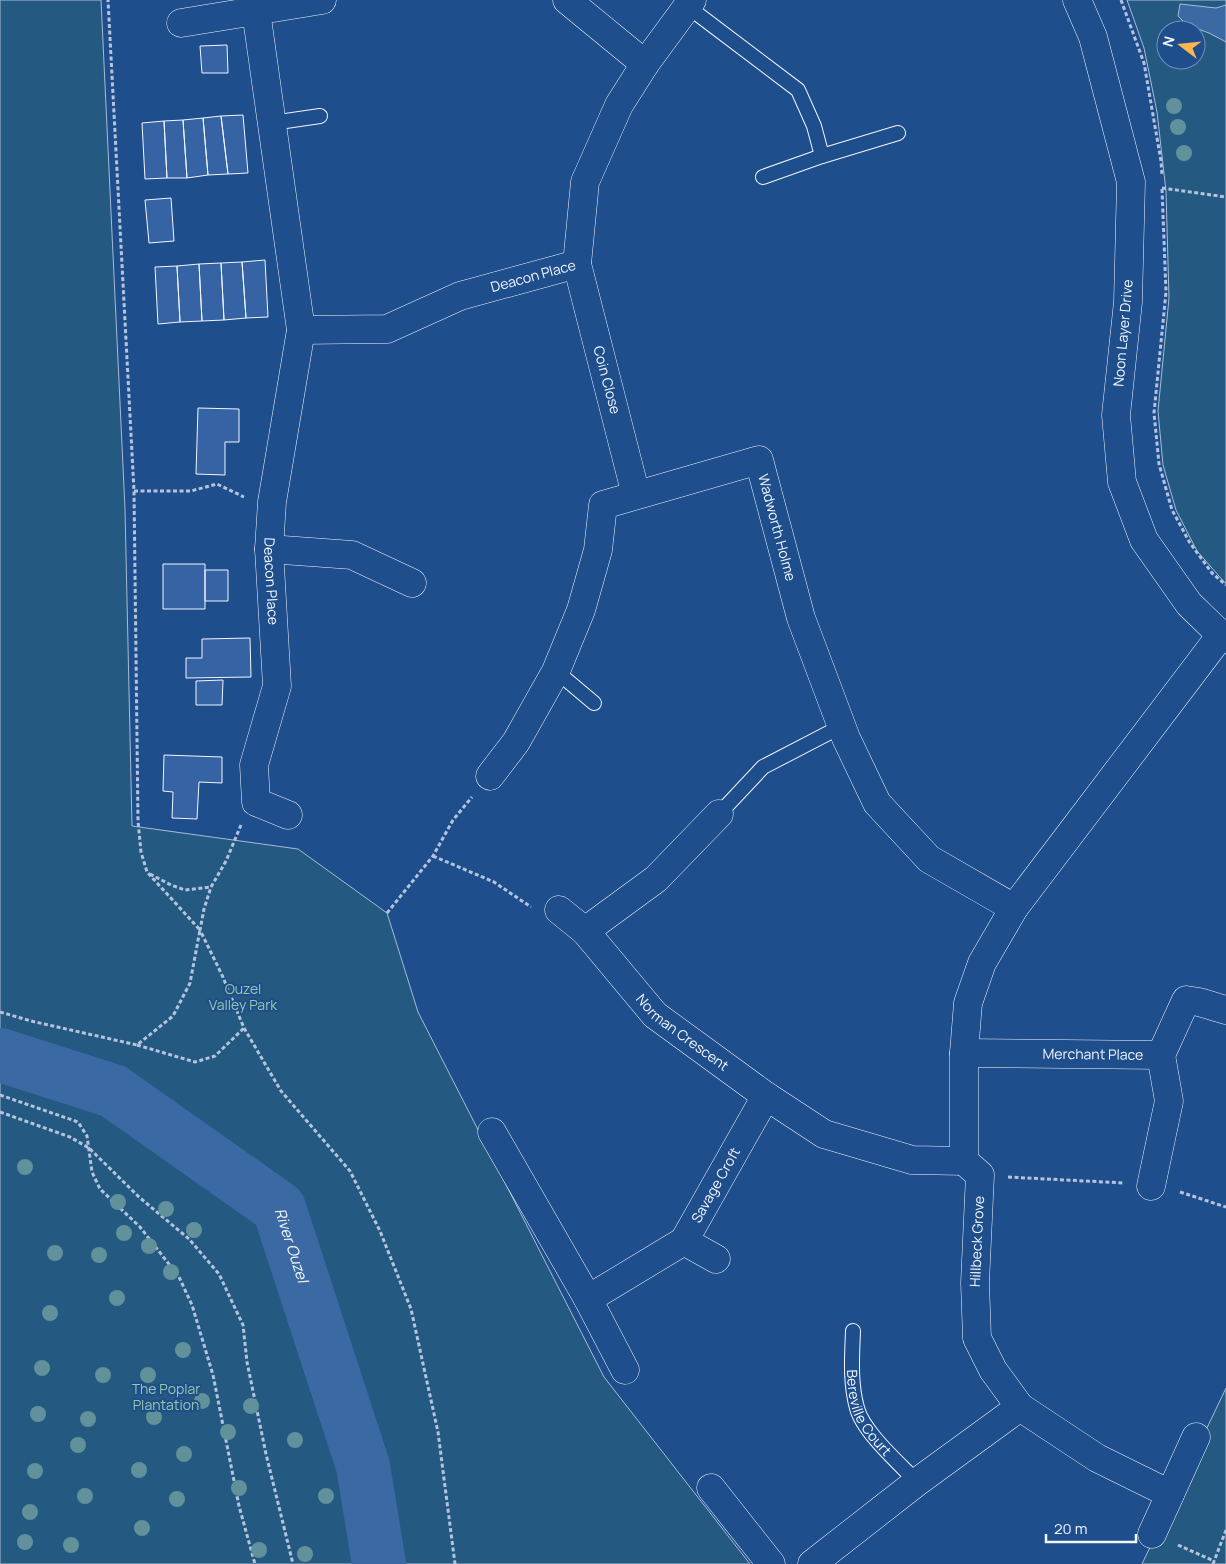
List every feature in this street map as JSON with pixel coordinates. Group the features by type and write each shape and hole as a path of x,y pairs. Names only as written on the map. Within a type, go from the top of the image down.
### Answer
{"street":[{"path":"181,24 322,0"},
{"path":"567,0 645,64"},
{"name":"Noon Layer Drive","path":"1077,0 1093,37 1131,182 1128,302 1116,415 1122,482 1144,540 1189,604 1223,637"},
{"name":"Deacon Place","path":"302,330 387,329 460,296 577,264 585,182 619,105 645,64 690,3"},
{"name":"Deacon Place","path":"256,11 302,330 272,502 269,549 277,686 254,765 256,802"},
{"name":"Coin Close","path":"577,264 636,495"},
{"name":"Wadworth Holme","path":"490,776 516,742 556,672 581,610 598,550 603,505 759,460 801,618 842,726 877,803 929,859 1014,908"},
{"path":"269,549 352,555 412,583"},
{"name":"Hillbeck Grove","path":"1170,1494 1098,1458 1020,1407 993,1370 977,1338 972,1168 964,1053 968,1003 982,962 1014,908 1223,637"},
{"path":"256,802 288,815"},
{"path":"585,931 656,879 718,814"},
{"name":"Norman Crescent","path":"559,910 585,931 655,1015 766,1096 824,1134 912,1160 972,1168"},
{"name":"Merchant Place","path":"964,1053 1162,1055 1186,1000 1226,1010"},
{"path":"1151,1186 1169,1100 1162,1055"},
{"name":"Savage Croft","path":"684,1241 766,1096"},
{"path":"492,1132 588,1299 624,1370"},
{"path":"588,1299 684,1241 716,1259"},
{"path":"812,1564 917,1482 1020,1407"},
{"path":"1152,1534 1196,1437"},
{"path":"711,1488 771,1564"}],"lane":[{"name":"Deacon Place","path":"690,3 798,90 814,126 822,156"},
{"path":"272,123 320,116"},
{"path":"763,178 822,156 898,133"},
{"path":"556,672 594,703"},
{"path":"718,814 763,767 842,726"},
{"name":"Bereville Court","path":"853,1331 852,1382 857,1410 870,1432 917,1482"}],"path":[{"path":"108,0 134,491 140,852 147,872 200,930 222,975 244,1028 281,1091 350,1171 380,1231 411,1309 438,1432 455,1564"},
{"path":"1121,0 1144,63 1161,162 1166,292 1154,413 1159,464 1172,510 1190,543 1212,573 1226,585"},
{"path":"1131,182 1226,197"},
{"path":"134,491 192,491 217,484 242,497 272,502"},
{"path":"386,913 433,856 453,820 490,776"},
{"path":"137,1045 173,1016 190,982 204,910 211,886 226,861 239,828 256,802"},
{"path":"433,856 494,882 532,908"},
{"path":"147,872 185,890 211,886"},
{"path":"0,1012 137,1045 195,1062 215,1056 244,1028"},
{"path":"0,1095 78,1122 87,1136 92,1172 100,1189 140,1227 179,1277 192,1305 212,1375 239,1506 255,1564"},
{"path":"0,1112 70,1137 89,1148 139,1197 188,1239 219,1274 243,1325 247,1362 266,1454 293,1564"},
{"path":"972,1168 1151,1186 1191,1195 1226,1206"},
{"path":"1152,1534 1213,1562 1226,1530"}],"green space":[{"name":"Ouzel Valley Park","path":"0,0 101,0 125,509 132,826 298,849 387,913 418,1012 604,1377 750,1564 0,1564"},
{"path":"1127,0 1226,0 1226,584 1197,551 1176,510 1163,465 1158,411 1169,298 1166,191 1157,112 1144,48"},
{"path":"1226,1388 1226,1564 1142,1564"}],"shaded area":[{"path":"1180,4 1216,8 1226,5 1226,42 1206,32 1206,20 1182,20 1178,16"}],"building":[{"path":"227,45 228,73 202,73 200,46"},
{"path":"243,115 248,173 228,174 221,116"},
{"path":"221,116 228,174 208,175 203,118"},
{"path":"203,118 208,175 187,178 183,120"},
{"path":"183,120 187,178 167,178 164,121"},
{"path":"164,121 167,178 145,179 142,123"},
{"path":"171,198 174,241 149,243 145,200"},
{"path":"265,260 268,317 246,318 242,262"},
{"path":"242,262 246,318 224,320 221,263"},
{"path":"221,263 224,320 202,321 199,264"},
{"path":"199,264 202,321 180,322 177,266"},
{"path":"177,266 180,322 158,324 155,267"},
{"path":"198,408 239,409 239,442 225,442 225,475 196,474"},
{"path":"163,564 205,564 205,609 163,609"},
{"path":"205,570 228,570 228,601 205,601"},
{"path":"250,638 251,677 186,678 186,658 202,658 202,639"},
{"path":"223,680 222,705 196,705 196,681"},
{"path":"164,755 222,757 222,783 199,782 197,819 172,818 173,792 163,791"}],"waterway":[{"name":"River Ouzel","path":"0,1055 113,1091 279,1208 363,1466 379,1564"}],"park label":[{"name":"The Poplar Plantation","path":"166,1398"}]}
